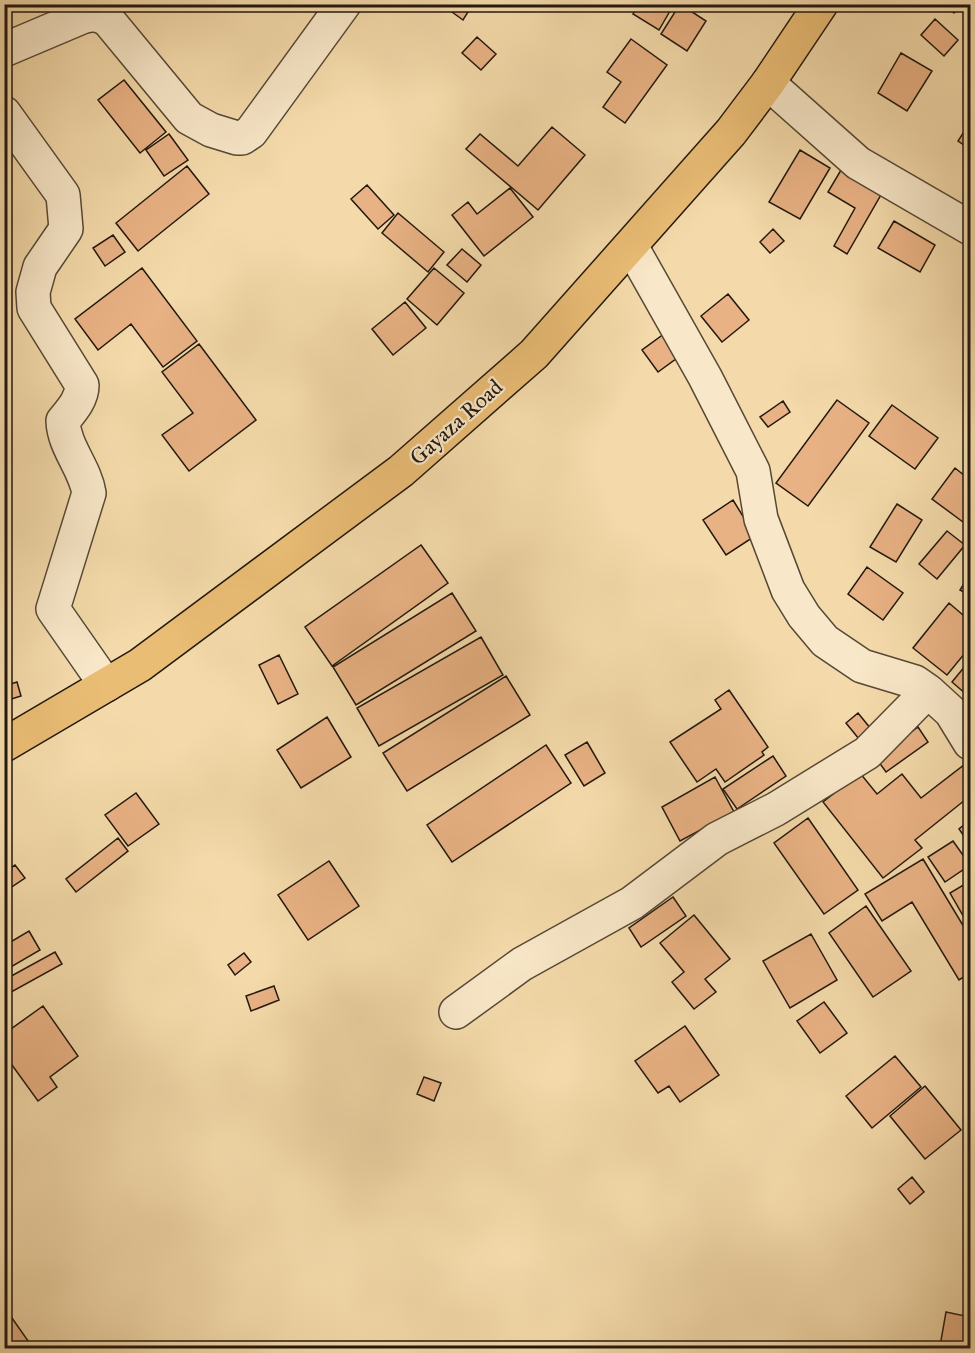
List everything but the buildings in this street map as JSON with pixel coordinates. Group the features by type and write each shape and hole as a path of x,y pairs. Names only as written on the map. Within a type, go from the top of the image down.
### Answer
{"main road":[{"name":"Gayaza Road","path":"4,745 140,665 401,471 534,354 731,132 768,83 821,4"}],"street":[{"path":"4,50 82,17 94,14 101,16 108,20 189,118 211,130 242,138 251,132 345,4"},
{"path":"768,83 858,163 970,228"},
{"path":"4,113 63,195 66,229 40,267 33,291 34,308 82,385 77,403 63,421 63,426 66,439 89,493 53,609 106,685"},
{"path":"631,246 705,377 753,471 761,519 788,590 804,616 825,641 862,666 915,682 928,691 951,712 970,742"},
{"path":"456,1012 522,964 632,903 717,839 776,809 867,753 928,691"}]}
